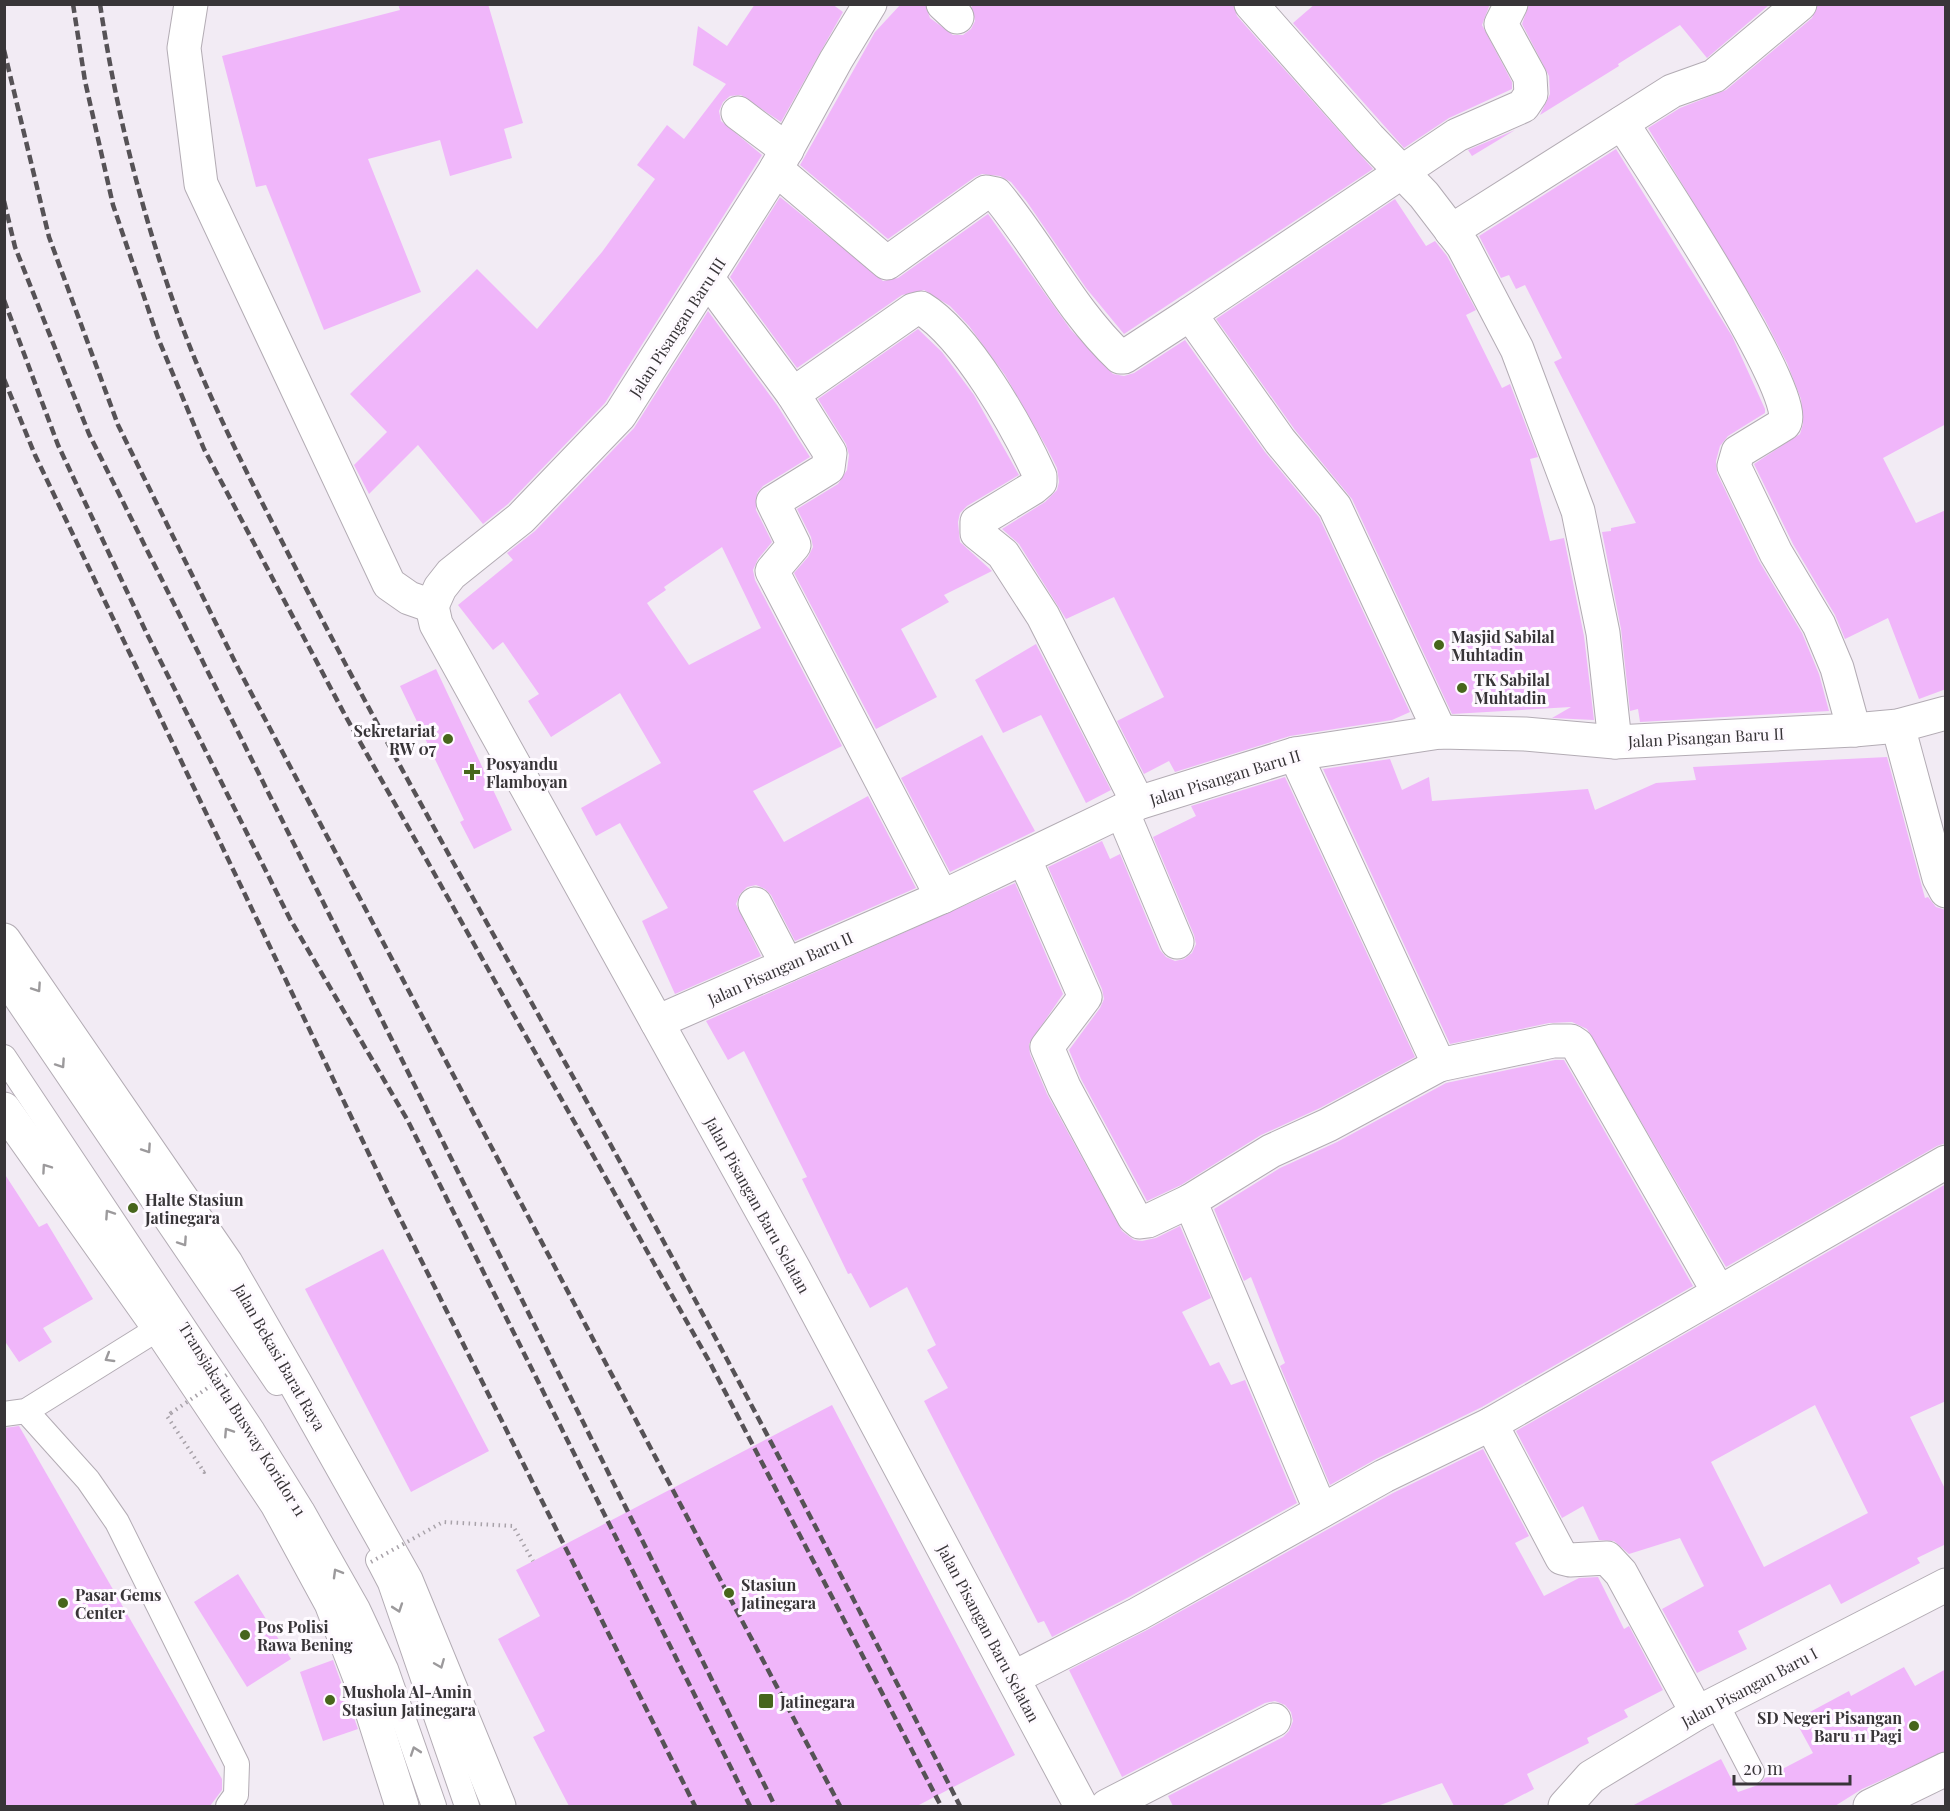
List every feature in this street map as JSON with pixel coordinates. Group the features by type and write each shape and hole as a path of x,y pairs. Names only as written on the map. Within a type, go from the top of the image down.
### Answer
{"street":[{"path":"191,4 184,48 201,184 389,584 409,598 432,606"},
{"name":"Jalan Pisangan Baru III","path":"432,606 440,588 451,574 522,518 620,415 782,160 836,60 870,4"},
{"path":"1251,4 1424,195 1463,246 1517,349 1578,511 1603,633 1615,742"},
{"path":"738,113 782,160 887,263 986,192 996,194 1019,221 1069,296 1120,357 1124,357 1457,135 1523,106 1531,94 1530,76 1501,24 1511,4"},
{"path":"1451,231 1677,89 1704,82 1714,76 1800,4"},
{"path":"1622,123 1738,305 1767,365 1787,415 1784,424 1738,452 1734,466 1776,553 1819,625 1837,668 1854,730"},
{"path":"708,279 793,394 830,453 828,468 773,502 794,545 772,571 942,897"},
{"path":"793,394 914,310 921,308 947,331 995,392 1023,438 1040,476 1040,482 978,522 977,533 1003,554 1043,616 1130,807 1177,942"},
{"path":"1190,314 1280,441 1335,507 1440,732"},
{"name":"Jalan Pisangan Baru Selatan","path":"432,606 436,624 794,1269 1081,1806"},
{"name":"Jalan Pisangan Baru II","path":"657,1022 942,897 1130,807 1295,754 1440,732 1525,734 1615,742 1854,730 1898,726 1946,713"},
{"path":"1898,726 1939,878 1946,891"},
{"path":"1295,754 1440,1065"},
{"path":"1024,858 1085,996 1047,1047 1064,1087 1134,1218 1140,1222 1148,1221 1190,1201 1271,1151 1328,1125 1440,1065 1553,1041 1571,1041 1577,1045 1718,1291"},
{"path":"755,904 787,965"},
{"name":"Jalan Bekasi Barat Raya","path":"4,939 226,1263 295,1383 406,1580 499,1806"},
{"path":"4,1108 159,1328 277,1504 332,1603 368,1699 402,1806"},
{"path":"1013,1678 1138,1614 1384,1476 1491,1424 1718,1291 1946,1162"},
{"path":"1190,1201 1321,1511"},
{"path":"1491,1424 1562,1558 1570,1560 1607,1558 1621,1573 1707,1708"},
{"name":"Jalan Pisangan Baru I","path":"1565,1806 1590,1777 1707,1708 1946,1585"},
{"path":"1107,1806 1274,1720"},
{"path":"1870,1806 1946,1769"}],"lane":[{"path":"4,981 267,1365 337,1483 390,1582 467,1806"},
{"name":"Transjakarta Busway Koridor 11","path":"4,1057 254,1431 302,1510 358,1609 386,1669 434,1806"},
{"path":"159,1328 15,1413 88,1480 117,1522 237,1764 236,1795 228,1806"},
{"path":"1707,1708 1752,1772"}],"path":[{"path":"169,1415 228,1374"},
{"path":"370,1562 443,1522 513,1526 533,1561"}],"building":[{"path":"398,4 488,4 523,123 504,129 512,158 450,176 440,140 368,159 421,292 324,330 266,185 256,187 222,56 400,10"},
{"path":"755,4 832,4 843,12 781,122 741,95 730,96 723,102 719,111 721,121 762,155 605,403 508,504 483,524 418,445 369,494 354,465 387,432 350,394 477,269 537,329 602,252 655,179 637,165 667,125 684,139 726,84 693,65 698,26 727,46"},
{"path":"901,4 925,4 930,18 953,35 963,35 971,29 975,21 971,4 1233,4 1237,16 1373,169 1124,334 1086,288 1027,202 1011,182 1000,176 982,174 975,177 888,239 800,165 875,32"},
{"path":"1315,4 1490,4 1482,25 1512,82 1512,89 1449,118 1404,148 1293,23"},
{"path":"1529,4 1769,5 1707,58 1680,25 1540,115 1550,94 1549,76 1522,24"},
{"path":"1818,4 1946,4 1946,424 1883,458 1916,523 1946,510 1946,689 1919,699 1888,618 1845,639 1835,615 1793,544 1754,464 1800,434 1803,424 1801,399 1787,363 1764,318 1648,128 1680,108 1726,90 1812,18"},
{"path":"1515,130 1472,156 1468,150"},
{"path":"1616,149 1732,336 1765,409 1765,413 1728,436 1720,446 1716,461 1717,473 1759,561 1802,633 1819,674 1829,711 1640,722 1638,709 1630,711 1621,629 1602,532 1636,523 1554,362 1562,358 1525,285 1516,289 1509,275 1501,278 1479,236"},
{"path":"780,197 883,281 898,278 988,214 1071,330 1113,374 1124,376 1134,373 1185,340 1265,452 1319,517 1410,712 1392,720 1290,736 1175,772 1169,761 1144,774 1117,721 1164,697 1114,597 1066,619 1019,544 1002,529 1045,502 1057,490 1059,482 1057,468 1047,448 1005,375 969,326 950,306 924,290 902,295 797,368 730,277"},
{"path":"1395,199 1426,246 1435,241 1447,256 1476,310 1466,315 1502,388 1510,384 1538,457 1530,459 1550,541 1564,538 1584,636 1594,720 1552,718 1571,707 1452,714 1352,499 1295,430 1216,319"},
{"path":"708,311 777,405 810,457 763,486 757,493 756,510 772,542 758,559 753,570 755,580 842,746 753,791 784,842 868,796 916,888 795,941 771,895 756,885 747,887 740,894 736,904 761,956 675,994 642,921 668,908 620,823 596,836 581,808 661,763 620,693 551,737 528,701 539,694 503,642 493,650 458,605 513,560 507,553 535,531 634,428","holes":["722,547 761,628 689,665 647,603 666,590 664,587"]},
{"path":"918,329 942,352 974,395 1019,475 967,506 960,513 958,522 960,542 992,571 944,595 949,602 901,629 937,697 876,729 794,573 808,557 813,547 811,537 797,509 838,484 847,470 849,455 846,444 818,399"},
{"path":"1036,644 1111,790 1086,803 1041,715 1003,733 975,680"},
{"name":"Sekretariat RW 07","path":"436,669 512,830 474,849 460,822 464,820 400,686"},
{"path":"982,735 1035,831 950,872 901,778"},
{"path":"1887,757 1925,898 1928,897 1936,907 1946,910 1946,1143 1937,1146 1726,1267 1587,1029 1572,1022 1549,1023 1450,1044 1323,769 1390,759 1402,790 1429,777 1432,801 1588,789 1595,810 1656,783 1696,780 1693,767"},
{"path":"1285,777 1415,1057 1320,1108 1261,1135 1181,1185 1147,1201 1081,1079 1069,1050 1104,999 1102,989 1048,867 1102,841 1110,859 1120,854 1160,950 1166,957 1175,961 1184,959 1192,953 1196,944 1194,935 1153,837 1196,816 1191,806"},
{"path":"1015,883 1063,994 1029,1044 1030,1054 1047,1094 1122,1231 1134,1240 1142,1241 1156,1238 1180,1226 1211,1298 1182,1312 1210,1366 1219,1362 1231,1385 1245,1380 1297,1503 1129,1597 1052,1637 1044,1621 1038,1623 924,1401 948,1388 927,1350 936,1345 907,1287 870,1308 851,1273 848,1274 802,1179 807,1177 744,1051 728,1060 706,1021"},
{"path":"1564,1060 1693,1286 1482,1407 1376,1459 1330,1485 1280,1366 1285,1363 1251,1277 1244,1281 1214,1209 1280,1168 1337,1142 1446,1083"},
{"path":"4,1173 39,1227 47,1223 93,1299 43,1328 52,1342 19,1362 4,1340"},
{"path":"1946,1184 1946,1401 1910,1417 1946,1491 1946,1544 1917,1558 1920,1563 1841,1604 1830,1584 1738,1631 1747,1649 1697,1673 1662,1609 1704,1586 1680,1538 1629,1554 1614,1541 1599,1540 1583,1506 1562,1518 1516,1431","holes":["1815,1405 1868,1513 1764,1567 1711,1462"]},
{"path":"383,1249 489,1451 411,1492 305,1289"},
{"name":"Stasiun Jatinegara","path":"832,1405 1015,1755 917,1806 569,1806 533,1737 545,1731 498,1639 540,1616 516,1570"},
{"name":"Pasar Gems Center","path":"19,1426 222,1779 222,1790 210,1806 4,1806 4,1428"},
{"path":"1483,1449 1529,1536 1515,1543 1544,1596 1579,1578 1598,1577 1624,1629 1629,1626 1663,1690 1624,1710 1628,1717 1587,1738 1589,1743 1527,1774 1534,1789 1501,1806 1454,1806 1442,1783 1377,1806 1173,1806 1168,1796 1283,1737 1289,1731 1293,1721 1291,1712 1285,1705 1275,1701 1265,1703 1122,1777 1069,1670 1147,1630 1393,1493"},
{"name":"Pos Polisi Rawa Bening","path":"238,1574 291,1659 247,1687 194,1602"},
{"name":"Mushola Al-Amin Stasiun Jatinegara","path":"333,1660 358,1729 323,1741 300,1672"},
{"path":"1904,1667 1915,1686 1946,1669 1946,1751 1862,1789 1835,1806 1632,1806 1721,1759 1738,1792 1758,1785 1765,1778 1813,1753 1795,1720 1849,1691 1851,1696"}],"railway":[{"path":"73,4 85,81 113,205 158,338 204,449 346,717 709,1361 941,1806"},
{"path":"100,4 129,153 149,226 184,332 228,433 355,682 706,1320 960,1806"},
{"path":"4,50 49,237 118,425 238,668 840,1806"},
{"path":"4,201 15,247 89,434 775,1806"},
{"path":"4,300 58,445 147,634 290,919 408,1121 750,1806"},
{"path":"4,379 35,455 390,1198 695,1806"}],"place":[{"name":"Masjid Sabilal Muhtadin","path":"1439,645"},
{"name":"TK Sabilal Muhtadin","path":"1462,688"},
{"name":"Sekretariat RW 07","path":"448,739"},
{"name":"Posyandu Flamboyan","path":"472,772"},
{"name":"Halte Stasiun Jatinegara","path":"133,1208"},
{"name":"Stasiun Jatinegara","path":"729,1593"},
{"name":"Pasar Gems Center","path":"63,1603"},
{"name":"Pos Polisi Rawa Bening","path":"245,1635"},
{"name":"Mushola Al-Amin Stasiun Jatinegara","path":"330,1700"},
{"name":"Jatinegara","path":"766,1701"},
{"name":"SD Negeri Pisangan Baru 11 Pagi","path":"1914,1726"}]}
